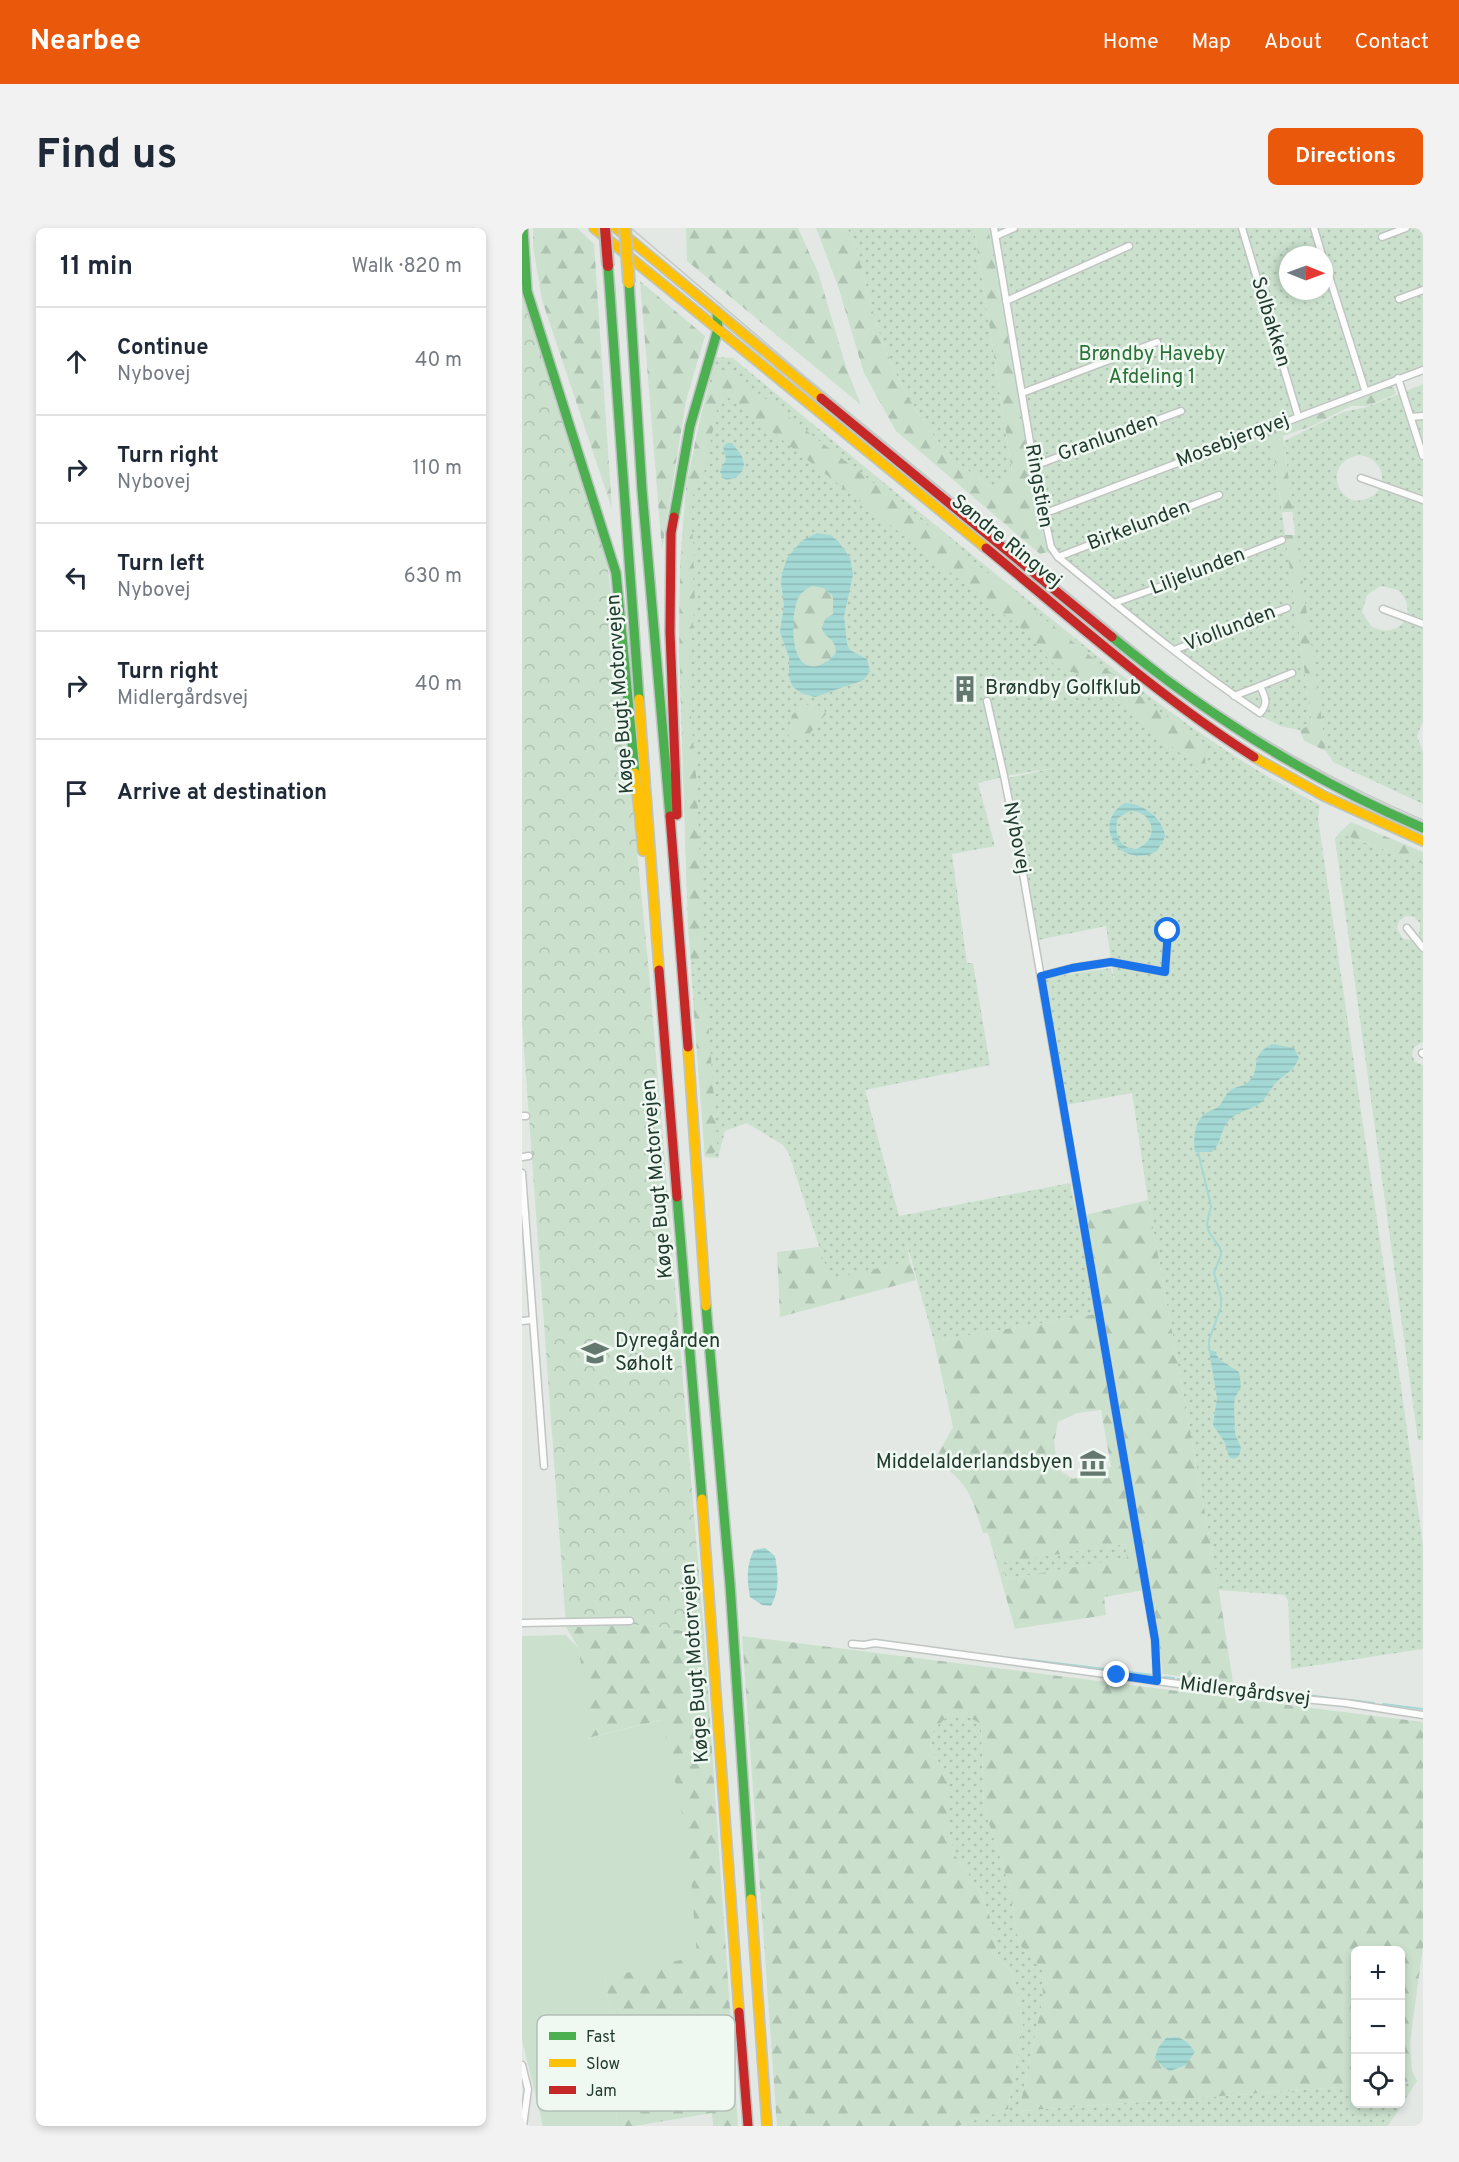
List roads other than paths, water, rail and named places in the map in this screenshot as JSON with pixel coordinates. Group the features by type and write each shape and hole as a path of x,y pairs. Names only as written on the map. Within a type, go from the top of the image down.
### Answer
{"main road":[{"path":"523,228 527,291 616,573 655,975 660,988"},
{"name":"Søndre Ringvej","path":"594,228 1153,685 1219,734 1307,787 1423,841"},
{"name":"Køge Bugt Motorvejen","path":"605,228 660,988 710,1588 727,1859 748,2126"},
{"name":"Søndre Ringvej","path":"616,228 1159,676 1234,729 1276,755 1355,798 1423,828"},
{"name":"Køge Bugt Motorvejen","path":"625,228 642,490 682,953 702,1258 730,1584 767,2126"},
{"path":"682,953 670,632 671,533 690,426 718,329 717,312"}],"street":[{"name":"Ringstien","path":"994,228 1034,466 1051,547 1058,557 1174,651 1260,713 1265,708 1266,701 1260,686"},
{"path":"996,236 1014,228"},
{"name":"Solbakken","path":"1242,228 1298,416"},
{"path":"1314,228 1319,246"},
{"path":"1382,237 1406,228"},
{"path":"1006,301 1129,246"},
{"path":"1333,289 1365,390"},
{"path":"1399,299 1423,290"},
{"path":"1022,393 1157,342"},
{"name":"Mosebjergvej","path":"1043,514 1423,369"},
{"path":"1398,378 1423,456"},
{"name":"Granlunden","path":"1034,466 1181,411"},
{"path":"1411,417 1423,416"},
{"path":"1361,478 1423,500"},
{"name":"Birkelunden","path":"1058,557 1219,495"},
{"name":"Liljelunden","path":"1114,603 1282,540"},
{"name":"Viollunden","path":"1174,651 1287,608"},
{"path":"1383,609 1423,624"},
{"path":"1234,696 1292,672"},
{"name":"Nybovej","path":"987,701 1004,776 1041,976 1153,1629 1158,1664 1157,1681"},
{"path":"1407,928 1423,948"},
{"path":"1041,976 1111,962 1165,972 1168,931"},
{"path":"522,1173 544,1466"},
{"path":"522,1321 532,1320"},
{"path":"522,1623 630,1621"},
{"name":"Midlergårdsvej","path":"852,1644 875,1643 1423,1715"},
{"path":"522,2065 528,2090 523,2126"}],"water":[{"path":"727,443 732,443 742,456 744,465 741,472 731,479 724,479 720,472 726,459 723,447"},
{"path":"817,533 830,535 838,541 850,558 853,575 844,616 847,644 850,650 867,659 870,671 864,680 815,697 801,693 793,687 789,677 789,657 780,632 784,605 782,574 787,558 803,540","holes":["812,586 824,588 833,596 833,614 825,619 822,628 834,643 836,652 823,664 808,665 801,660 796,651 793,628 796,606 799,596 808,588"]},
{"path":"1125,803 1132,804 1145,809 1157,818 1165,837 1157,851 1144,856 1131,855 1121,850 1114,842 1110,832 1110,822 1115,812","holes":["1130,811 1138,812 1149,821 1151,833 1149,840 1136,849 1122,843 1116,829 1118,818"]},
{"path":"1272,1044 1294,1048 1299,1058 1294,1067 1274,1085 1261,1102 1230,1119 1212,1152 1195,1152 1194,1136 1202,1116 1218,1107 1234,1088 1249,1081 1255,1072 1260,1053"},
{"path":"1209,1350 1214,1351 1220,1360 1239,1372 1241,1386 1234,1405 1235,1434 1241,1448 1239,1456 1234,1459 1229,1457 1225,1443 1213,1425 1217,1398"},
{"path":"765,1548 775,1556 777,1569 777,1587 771,1606 762,1605 750,1597 748,1585 748,1567 751,1556 754,1550"},
{"path":"1178,2037 1187,2042 1195,2052 1186,2065 1170,2071 1155,2058 1158,2048 1166,2038"}],"waterway":[{"path":"1198,1152 1211,1206 1207,1224 1209,1232 1220,1248 1221,1255 1214,1273 1221,1297 1221,1307 1209,1340 1209,1350"},
{"path":"1023,1659 1153,1675"},
{"path":"1164,1677 1174,1678"},
{"path":"1178,1679 1186,1680"},
{"path":"1215,1683 1254,1688"},
{"path":"1261,1689 1283,1692"},
{"path":"1291,1693 1338,1699"},
{"path":"1350,1700 1374,1703"},
{"path":"1383,1704 1423,1709"}],"tram line":[{"path":"631,228 801,373 1167,674 1228,716 1291,754 1356,789 1423,820"}],"place":[{"name":"Brøndby Golfklub","path":"965,689"},
{"name":"Dyregården Søholt","path":"595,1353"},
{"name":"Middelalderlandsbyen","path":"1093,1463"}],"park label":[{"name":"Brøndby Haveby Afdeling 1","path":"1152,366"}]}
